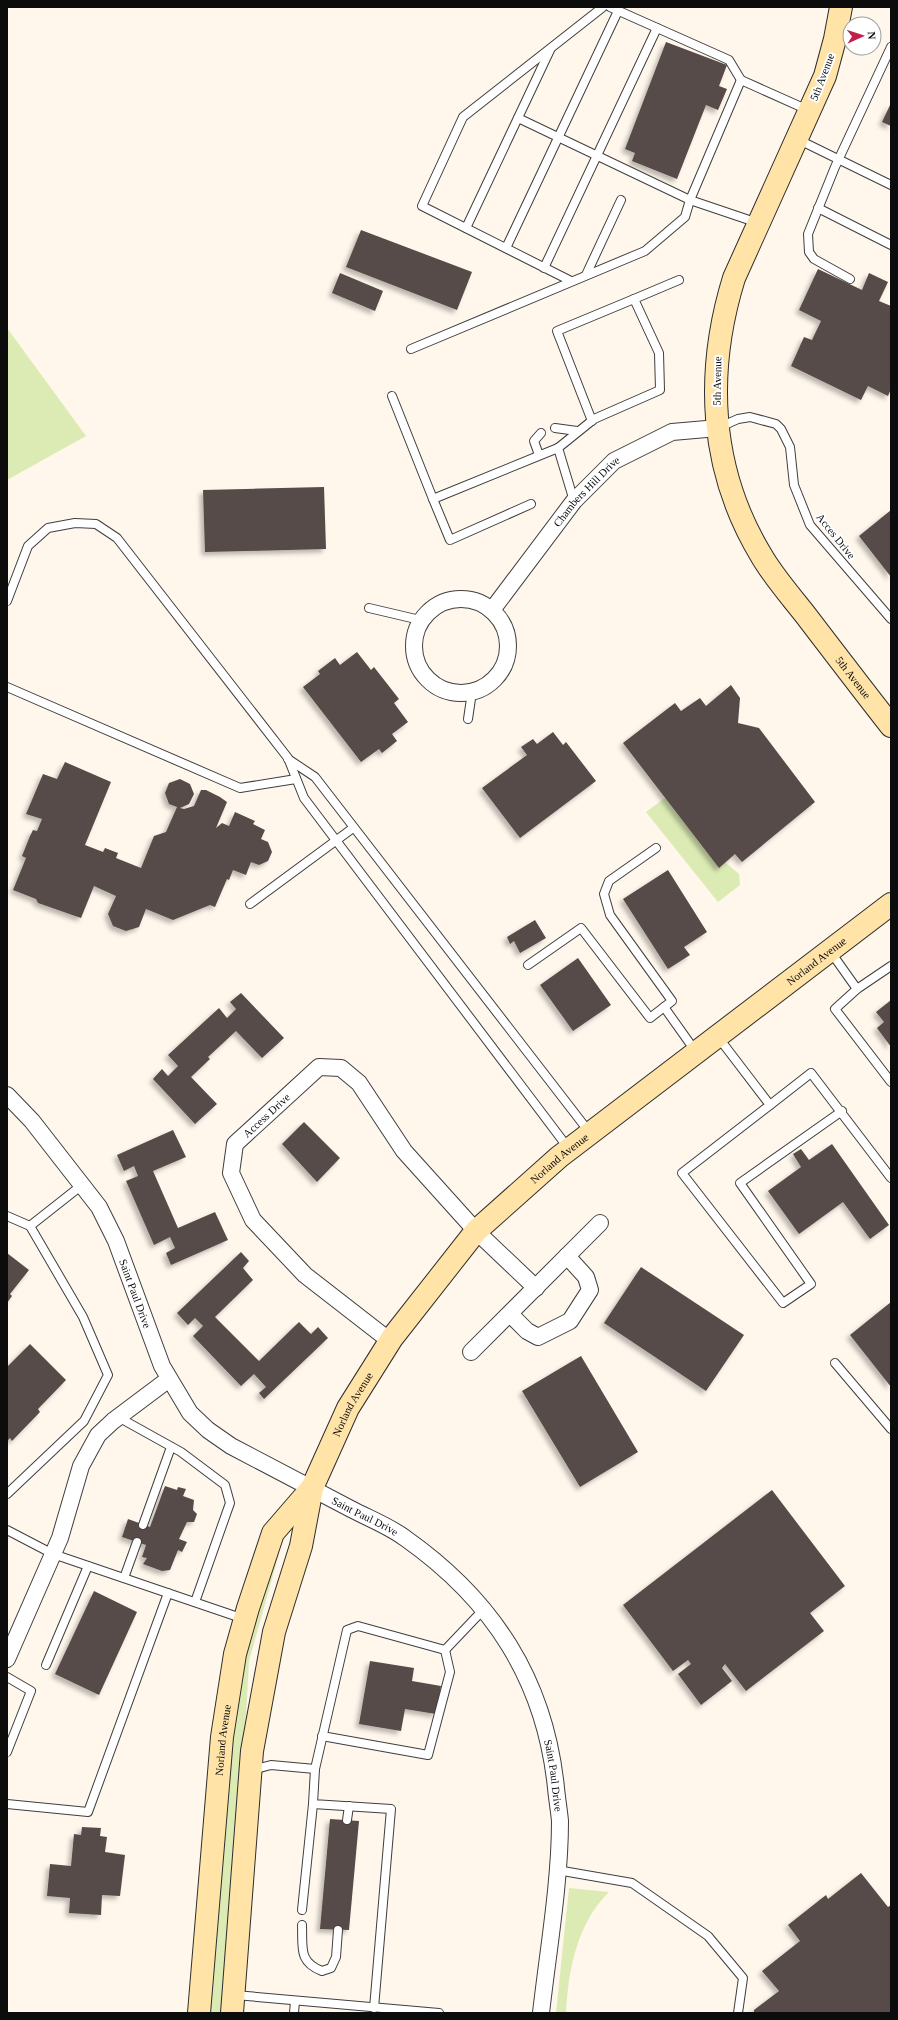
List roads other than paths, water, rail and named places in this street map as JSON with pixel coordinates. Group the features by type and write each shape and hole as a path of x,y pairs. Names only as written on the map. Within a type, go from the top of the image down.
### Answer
{"main road":[{"name":"5th Avenue","path":"840,7 835,39 825,76 734,278 720,333 715,377 718,428 722,455 731,489 743,521 761,555 783,588 891,726"},
{"name":"Norland Avenue","path":"232,2004 251,1770 258,1718 274,1632 301,1546 312,1488 348,1408 390,1341 476,1231 590,1133 891,904"},
{"name":"Norland Avenue","path":"199,2013 222,1738 235,1654 244,1619 273,1533 312,1488"}],"street":[{"name":"Chambers Hill Drive","path":"492,610 574,501 614,461 672,432 718,428"},
{"path":"451,599 466,599 480,602 492,610 501,621 507,635 508,650 504,664 497,676 486,686 472,692 457,693 442,690 429,682 420,670 414,656 413,640 420,620 438,604 451,599"},
{"name":"Access Drive","path":"390,1341 305,1275 253,1220 231,1173 235,1144 319,1067 341,1068 359,1083 404,1151 476,1231 536,1288"},
{"name":"Saint Paul Drive","path":"7,1095 32,1121 99,1207 116,1241 162,1366 190,1412 208,1430 231,1446 404,1537 442,1566 484,1609 511,1646 542,1714 553,1758 560,1818 557,1870 540,2013"},
{"path":"471,1352 600,1223"},
{"path":"510,1314 527,1331 538,1337 570,1321 590,1290 586,1277 567,1256"},
{"path":"7,1659 60,1538 81,1466 98,1435 118,1417 169,1379"}],"lane":[{"path":"571,281 422,206 463,117 603,7"},
{"path":"610,7 728,60 741,80 809,110"},
{"path":"506,248 618,11"},
{"path":"544,268 657,28"},
{"path":"850,278 819,262 809,252 808,234 838,159 891,47"},
{"path":"466,228 551,48"},
{"path":"411,349 645,250 685,217 690,200 741,80"},
{"path":"518,118 690,200 759,223"},
{"path":"796,139 891,185"},
{"path":"586,275 621,200"},
{"path":"818,208 891,245"},
{"path":"592,421 557,331 679,280"},
{"path":"432,499 558,448 577,431 592,421 660,390 659,353 634,299"},
{"path":"392,396 432,499 450,540 531,504"},
{"name":"Acces Drive","path":"718,428 738,419 750,418 776,424 781,429 790,447 794,485 810,525 891,619"},
{"path":"555,428 577,431"},
{"path":"539,455 534,441 541,433"},
{"path":"558,448 574,501"},
{"path":"7,601 28,546 48,528 75,523 96,524 117,538 288,758 314,778 590,1133"},
{"path":"369,608 420,620"},
{"path":"7,687 240,788 296,779"},
{"path":"468,719 472,692"},
{"path":"288,758 304,798 569,1150"},
{"path":"250,904 353,828"},
{"path":"528,965 581,928 650,1018 672,1000 610,915 604,894 609,881 656,848"},
{"path":"830,951 857,989"},
{"path":"891,966 857,989 835,1009 891,1082"},
{"path":"664,1007 696,1053"},
{"path":"718,1036 770,1105"},
{"path":"842,1111 740,1183 811,1284 783,1303 682,1173 811,1073 842,1111 891,1178"},
{"path":"30,1226 82,1185"},
{"path":"7,1216 30,1226 83,1317 108,1375 84,1421 7,1494"},
{"path":"835,1363 891,1429"},
{"path":"118,1417 171,1447 225,1485 230,1503 195,1602"},
{"path":"143,1525 171,1447"},
{"path":"7,1530 53,1554 244,1619"},
{"path":"124,1578 137,1542"},
{"path":"46,1665 88,1566"},
{"path":"7,1804 88,1812 168,1593"},
{"path":"445,1650 484,1609"},
{"path":"302,1910 315,1770 347,1630 358,1626 445,1650"},
{"path":"322,1736 428,1755 450,1672 445,1650"},
{"path":"7,1677 31,1691 7,1752"},
{"path":"251,1770 271,1766 315,1770"},
{"path":"313,1804 391,1809 369,2009"},
{"path":"347,1820 349,1806"},
{"path":"557,1870 632,1883 708,1936 743,1978 738,2013"},
{"path":"302,1925 303,1955 311,1967 322,1971 331,1968 336,1957 338,1930"},
{"path":"294,2013 295,2001"},
{"path":"232,2004 295,2001 369,2009 439,2013"}]}
